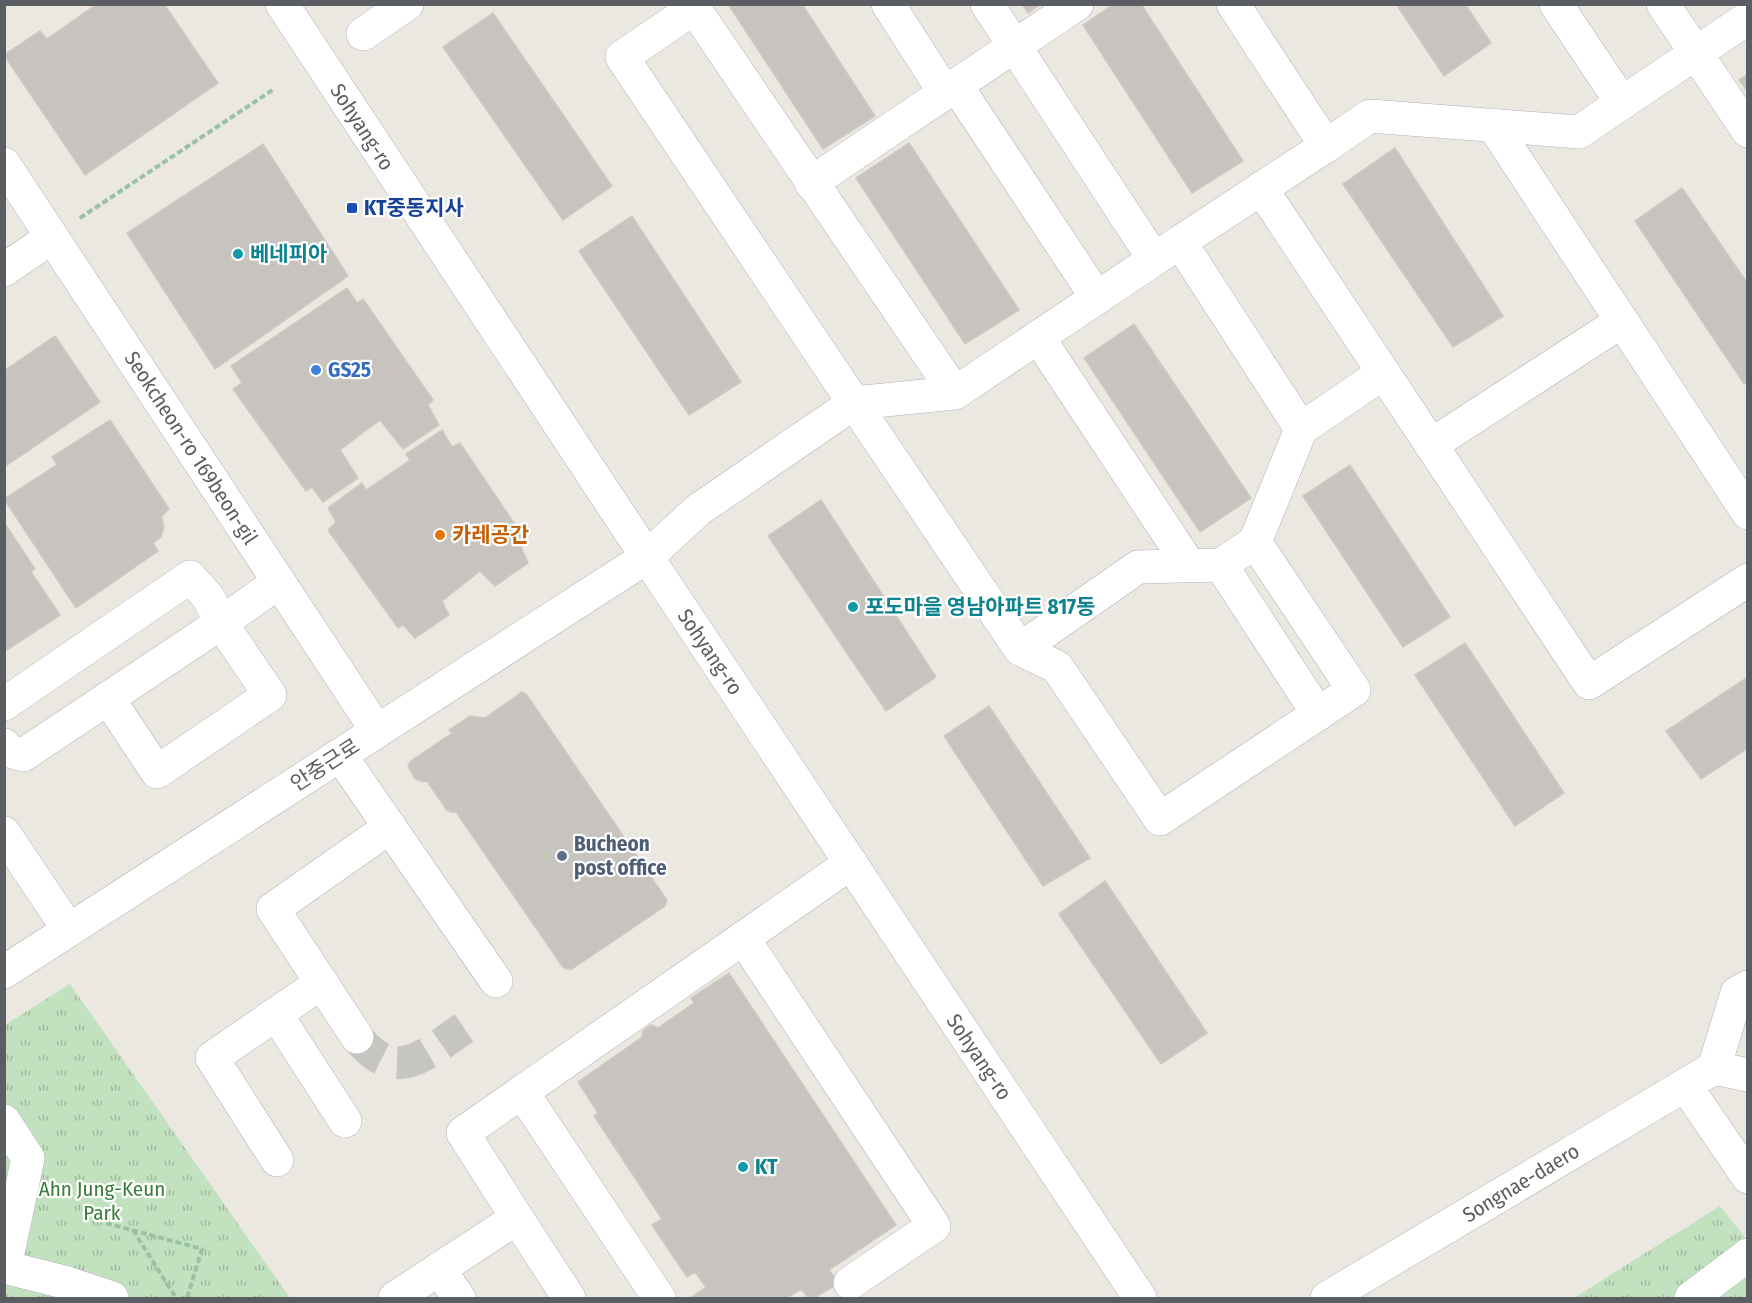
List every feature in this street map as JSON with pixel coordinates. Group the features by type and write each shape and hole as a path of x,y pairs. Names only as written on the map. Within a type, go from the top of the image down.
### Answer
{"street":[{"name":"Sohyang-ro","path":"282,4 646,557 1140,1299"},
{"path":"363,34 407,4"},
{"path":"888,4 1097,298"},
{"path":"987,4 1015,46 1301,429"},
{"path":"812,183 1077,4"},
{"path":"1233,4 1326,146"},
{"path":"1556,4 1622,103"},
{"path":"1663,4 1748,131"},
{"path":"955,393 694,8 622,57 1020,649 1057,667 1160,819 1354,690 1255,542"},
{"path":"854,403 955,393 1370,116 1579,132 1748,18"},
{"path":"1493,125 1748,513"},
{"name":"Seokcheon-ro 169beon-gil","path":"4,164 377,731"},
{"path":"1262,188 1589,683 1748,580"},
{"path":"4,270 52,237"},
{"path":"1431,445 1622,321"},
{"path":"1038,337 1205,565 1318,714"},
{"path":"1020,649 1138,567 1205,565 1255,542 1301,429 1383,373"},
{"name":"안중근로","path":"4,972 646,557 698,510 854,403"},
{"path":"4,704 190,578 208,597 220,623 270,695 157,772 108,698"},
{"path":"4,745 9,751 23,755 279,582"},
{"path":"340,755 496,981"},
{"path":"357,1037 273,909 390,827"},
{"path":"4,833 69,930"},
{"path":"569,1299 463,1133 850,863"},
{"path":"743,938 934,1226 849,1283"},
{"path":"277,1160 212,1058 321,983"},
{"path":"1748,987 1737,993 1714,1068 1748,1075"},
{"path":"276,1014 345,1121"},
{"name":"Songnae-daero","path":"1327,1299 1714,1068"},
{"path":"1685,1085 1748,1177"},
{"path":"522,1092 658,1299"},
{"path":"4,1121 28,1158 18,1276 64,1282 112,1299"},
{"path":"395,1299 517,1218"},
{"path":"1690,1299 1748,1255"},
{"path":"440,1269 459,1299"}],"path":[{"path":"52,237 274,89"},
{"path":"106,1222 201,1249 187,1299"},
{"path":"132,1230 176,1299"}],"green space":[{"name":"Ahn Jung-Keun Park","path":"70,984 290,1298 5,1298 5,1025"},
{"path":"1720,1206 1747,1240 1747,1298 1574,1298"}],"building":[{"path":"97,4 164,4 218,83 85,175 4,55 40,31 47,39"},
{"path":"728,4 802,4 875,116 823,149"},
{"path":"1022,4 1041,4 1028,13"},
{"path":"1114,4 1141,4 1243,161 1192,193 1083,25"},
{"path":"1396,4 1465,4 1491,43 1444,76"},
{"path":"493,13 612,186 563,220 443,47"},
{"path":"1748,74 1748,92 1739,80"},
{"path":"909,143 1019,310 965,344 856,178"},
{"name":"베네피아","path":"263,144 348,276 215,369 127,233"},
{"path":"1395,148 1503,316 1453,347 1343,184"},
{"path":"1682,188 1748,284 1748,381 1744,384 1635,221"},
{"path":"632,216 741,382 689,415 579,251"},
{"path":"347,288 357,303 363,299 433,400 428,405 439,425 403,449 380,420 340,450 358,478 323,502 312,487 306,491 233,389 242,383 231,366"},
{"path":"1134,324 1251,498 1200,532 1084,358"},
{"path":"55,336 100,402 4,467 4,371"},
{"path":"110,420 169,509 161,517 164,526 161,537 153,543 158,551 76,608 4,499 57,465 52,457"},
{"path":"442,430 452,447 460,443 527,542 521,547 528,563 495,586 480,571 442,601 449,615 415,638 403,625 398,628 328,530 336,522 328,508 362,483 366,490 410,460 406,454"},
{"path":"1350,465 1450,617 1403,647 1303,496"},
{"name":"포도마을 영남아파트 817동","path":"821,500 936,677 886,711 768,536"},
{"path":"4,522 35,569 31,572 60,615 4,652"},
{"path":"1465,643 1564,793 1515,826 1415,675"},
{"path":"1748,677 1748,748 1701,779 1666,731"},
{"name":"Bucheon post office","path":"522,692 527,695 667,900 665,906 572,969 562,966 456,812 446,809 427,781 415,779 408,766 411,761 452,733 449,730 470,716 485,718"},
{"path":"989,706 1090,858 1043,886 944,736"},
{"path":"1105,881 1207,1033 1161,1064 1059,914"},
{"name":"KT","path":"729,973 896,1225 829,1270 839,1283 814,1298 809,1298 801,1289 787,1298 690,1298 706,1287 695,1272 687,1277 652,1225 662,1219 594,1116 598,1113 578,1082 642,1037 643,1031 648,1027 652,1025 658,1028 694,1003 691,998"}],"tunnel":[{"path":"357,1037 371,1052 385,1060 397,1063 423,1056 464,1028"}],"place":[{"name":"KT중동지사","path":"352,208"},
{"name":"베네피아","path":"238,254"},
{"name":"GS25","path":"316,370"},
{"name":"카레공간","path":"440,535"},
{"name":"포도마을 영남아파트 817동","path":"853,607"},
{"name":"Bucheon post office","path":"562,856"},
{"name":"KT","path":"743,1167"}]}
